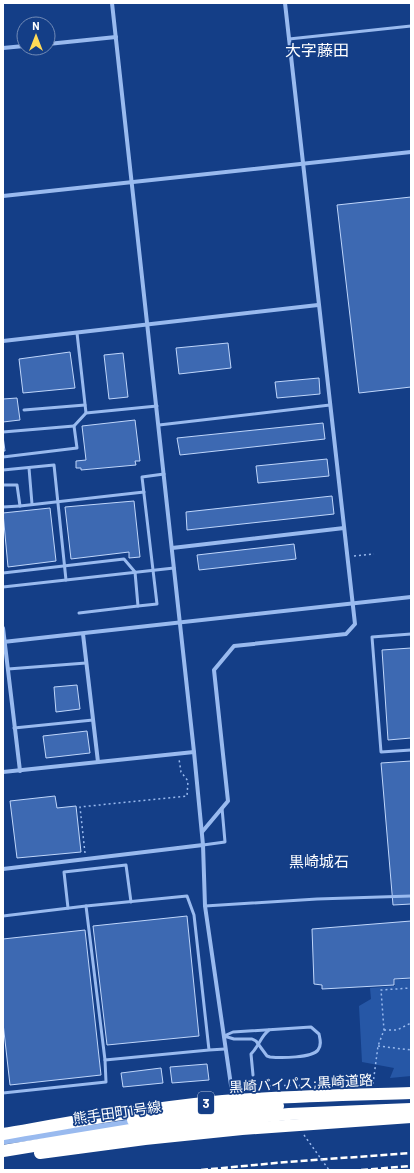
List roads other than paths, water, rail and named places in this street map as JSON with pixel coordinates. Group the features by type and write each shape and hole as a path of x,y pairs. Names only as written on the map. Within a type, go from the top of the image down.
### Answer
{"highway":[{"name":"黒崎バイパス;黒崎道路","path":"3,1135 141,1111 214,1102 294,1097 411,1093"},
{"path":"3,1135 138,1119 281,1105 334,1105 411,1100"},
{"path":"3,1151 129,1130 204,1122 289,1114 411,1109"},
{"name":"3","path":"3,1158 167,1137 411,1116"}],"street":[{"path":"112,3 133,182 194,752 203,845 205,906 234,1108"},
{"path":"202,832 228,801 214,670 234,646 346,634 355,624 285,3"},
{"path":"56,43 116,38"},
{"path":"3,48 16,47"},
{"path":"3,196 303,162 411,152"},
{"path":"3,341 318,305"},
{"path":"172,548 344,528"},
{"path":"4,642 411,597"},
{"path":"3,628 20,771"},
{"path":"83,634 98,762"},
{"path":"3,772 194,752"},
{"path":"3,869 203,845"},
{"name":"熊手田町1号線","path":"3,1141 234,1108 411,1087"},
{"name":"熊手田町1号線","path":"234,1108 369,1116 411,1116"}],"lane":[{"path":"289,39 411,26"},
{"path":"77,333 86,413"},
{"path":"24,410 85,405"},
{"path":"159,425 330,405"},
{"path":"3,432 74,426 86,413 157,406"},
{"path":"3,457 77,448 74,426"},
{"path":"3,470 54,465 66,580"},
{"path":"29,468 32,504"},
{"path":"80,613 157,604 142,477 164,474"},
{"path":"3,485 18,485 20,506"},
{"path":"3,507 144,492"},
{"path":"3,573 124,559 135,572 138,606"},
{"path":"3,588 174,568"},
{"path":"411,634 372,637 381,752 411,750"},
{"path":"8,669 86,663"},
{"path":"14,728 92,720"},
{"path":"203,845 225,842 222,808"},
{"path":"68,908 64,872 126,865 131,902"},
{"path":"3,916 187,896 194,915 209,1050"},
{"path":"205,906 317,899 411,896"},
{"path":"3,1093 106,1082 105,1060 86,906"},
{"path":"311,1027 319,1034 320,1046 318,1051 307,1056 274,1057 267,1056 252,1039 234,1040 224,1036 233,1032 311,1027"},
{"path":"253,1075 251,1054 259,1046 262,1037 269,1029"},
{"path":"105,1060 226,1049"}],"railway":[{"path":"201,1170 411,1153"},
{"path":"361,1170 411,1166"}],"district":[{"name":"大字藤田","path":"317,49"},
{"name":"黒崎城石","path":"319,861"}]}
